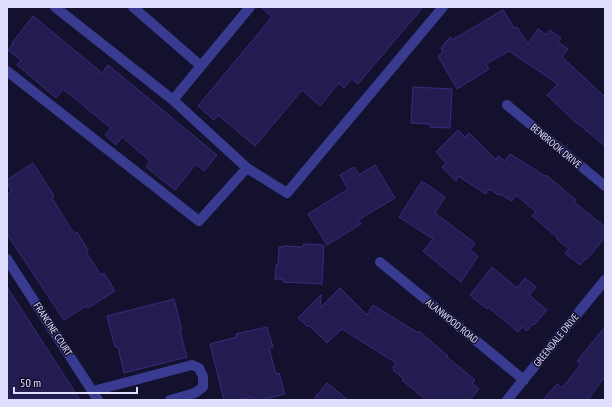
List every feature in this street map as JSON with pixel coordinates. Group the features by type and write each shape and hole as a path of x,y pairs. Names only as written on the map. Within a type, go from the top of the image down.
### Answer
{"street":[{"path":"55,7 173,100 247,168 287,193 443,7"},
{"path":"132,7 201,66"},
{"path":"173,100 250,7"},
{"path":"7,71 200,221 247,168"},
{"name":"BENBROOK DRIVE","path":"507,105 605,186"},
{"name":"FRANCINE COURT","path":"7,259 95,396"},
{"name":"ALANWOOD ROAD","path":"380,262 524,380"},
{"name":"GREENDALE DRIVE","path":"507,400 605,280"},
{"path":"95,396 192,365 199,368 203,377 203,387 195,393 170,400"}],"building":[{"path":"261,7 423,7 358,84 352,79 344,88 339,83 320,106 302,90 255,146 218,115 214,120 198,106 272,17"},
{"path":"503,10 514,28 517,27 528,44 538,29 547,35 550,30 561,38 558,42 568,49 562,57 605,97 605,146 575,122 547,95 558,84 509,51 486,64 489,69 457,89 438,56 443,52 441,48 450,37 452,40"},
{"path":"33,16 102,73 108,65 217,155 204,171 196,164 175,190 146,167 150,161 122,137 116,145 105,135 111,128 63,89 56,98 17,65 21,60 8,50"},
{"path":"413,87 452,89 450,128 430,127 430,124 411,123"},
{"path":"458,130 465,137 469,133 496,160 498,156 505,161 510,154 545,176 546,175 576,200 574,202 605,227 605,238 586,260 585,259 580,265 565,253 569,249 532,216 536,212 516,195 512,201 489,189 486,194 458,176 456,181 442,167 446,163 436,152"},
{"path":"33,163 54,196 52,198 74,234 77,232 88,250 86,252 101,275 104,273 115,291 88,308 86,306 64,320 7,234 7,194 12,191 7,183 7,180"},
{"path":"375,165 395,198 358,220 361,224 327,245 308,214 348,189 340,175 354,167 359,175"},
{"path":"422,181 445,197 435,213 475,243 470,250 478,256 461,282 423,251 433,239 399,217"},
{"path":"304,244 324,245 322,284 283,282 284,279 275,279 276,265 278,265 279,247 303,247"},
{"path":"492,267 517,288 525,278 536,287 529,295 547,310 527,331 522,327 518,332 488,307 487,309 470,295"},
{"path":"7,287 80,400 11,400 7,394"},
{"path":"340,288 367,315 373,305 418,333 419,331 475,380 472,383 479,389 470,400 426,400 402,380 404,379 393,370 396,363 342,329 327,343 309,325 308,327 298,318 321,295 320,308"},
{"path":"174,299 187,357 124,373 118,347 115,347 107,316"},
{"path":"267,327 273,347 269,348 276,374 279,373 285,394 261,400 253,400 252,397 238,400 224,400 210,344 237,337 236,334"},
{"path":"605,327 605,376 588,400 543,400 557,384 562,388 581,364 577,361"},
{"path":"327,383 348,400 313,400"}]}
